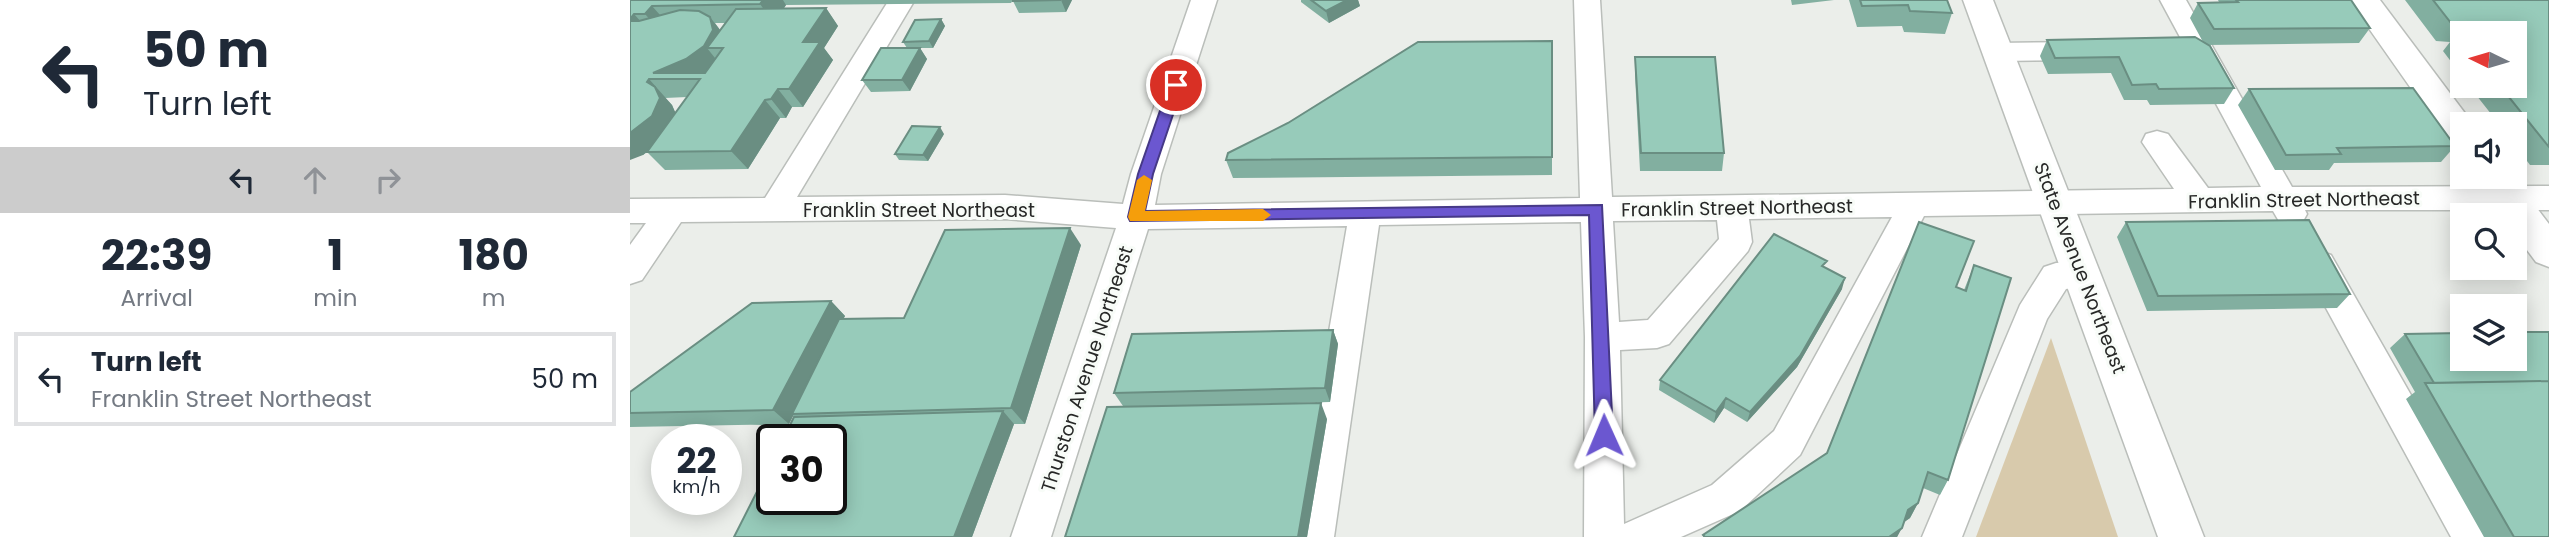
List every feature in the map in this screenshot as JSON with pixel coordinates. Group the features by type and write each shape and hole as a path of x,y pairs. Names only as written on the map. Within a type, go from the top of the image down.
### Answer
{"main road":[{"name":"State Avenue Northeast","path":"1978,0 2181,537"},
{"path":"2364,0 2450,118"},
{"path":"2502,189 2549,252"}],"street":[{"name":"Thurston Avenue Northeast","path":"1031,537 1204,0"},
{"path":"1587,0 1602,337 1604,537"},
{"path":"2173,0 2187,50 2283,199 2472,537"},
{"path":"774,209 900,3"},
{"path":"1998,51 2109,50"},
{"path":"2157,142 2201,202"},
{"name":"Franklin Street Northeast","path":"630,211 1005,207 1136,217 2201,202 2465,189"},
{"name":"Franklin Street Northeast","path":"2510,189 2549,198"},
{"path":"1638,537 1726,498 1787,443 1914,206"},
{"path":"1602,337 1657,334 1737,242 1731,208"},
{"path":"630,271 671,211"},
{"path":"1314,537 1365,213"},
{"path":"1942,537 2032,315 2056,276 2082,275"}],"shaded area":[{"path":"2051,338 2118,537 1976,537"}],"building":[{"path":"630,0 763,0 760,4 652,6 645,14 634,14 630,19"},
{"path":"1311,0 1347,0 1326,11"},
{"path":"1860,0 1947,0 1952,13 1910,11 1908,5 1862,6"},
{"path":"2236,0 2351,0 2370,28 2214,29 2198,3 2238,2"},
{"path":"2433,0 2549,0 2549,147 2527,120 2527,112 2521,112 2510,98 2527,98 2527,21 2450,22"},
{"path":"826,8 803,42 820,42 789,89 778,89 771,99 765,100 731,151 647,152 700,79 649,79 647,82 655,87 660,98 652,116 630,133 630,21 680,10 699,11 710,17 713,30 704,46 686,59 653,73 705,73 723,48 707,48 736,9"},
{"path":"941,19 929,41 903,42 915,20"},
{"path":"2195,37 2210,46 2234,88 2159,89 2156,84 2132,85 2119,57 2055,58 2047,40"},
{"path":"1552,41 1552,157 1226,160 1228,153 1288,123 1418,42"},
{"path":"881,48 920,48 902,80 862,80"},
{"path":"1635,57 1715,57 1724,153 1641,153"},
{"path":"2413,88 2450,139 2450,146 2337,148 2341,154 2286,155 2249,89"},
{"path":"912,126 940,127 923,155 895,154"},
{"path":"2309,220 2350,294 2158,296 2126,222"},
{"path":"1919,222 1974,241 1956,287 1966,291 1974,265 2011,278 1948,480 1928,472 1918,503 1908,510 1902,528 1889,537 1705,537 1703,535 1827,453"},
{"path":"1070,228 1011,408 792,414 839,319 904,318 945,230"},
{"path":"1774,234 1827,261 1822,266 1845,278 1800,356 1750,412 1726,398 1716,412 1660,380"},
{"path":"831,301 773,410 630,413 630,392 752,303"},
{"path":"1333,330 1325,388 1114,393 1132,334"},
{"path":"2527,332 2549,332 2549,381 2434,383 2405,334 2450,333 2450,371 2527,371"},
{"path":"2549,381 2549,537 2514,537 2425,383"},
{"path":"1321,403 1298,537 1065,537 1107,407"},
{"path":"1003,411 954,537 734,537 756,494 756,515 847,515 847,424 790,424 794,417"}],"slow traffic":[{"path":"1144,180 1136,217 1263,215"}],"route":[{"path":"1176,85 1146,174 1136,217 1596,209 1604,435"}]}
